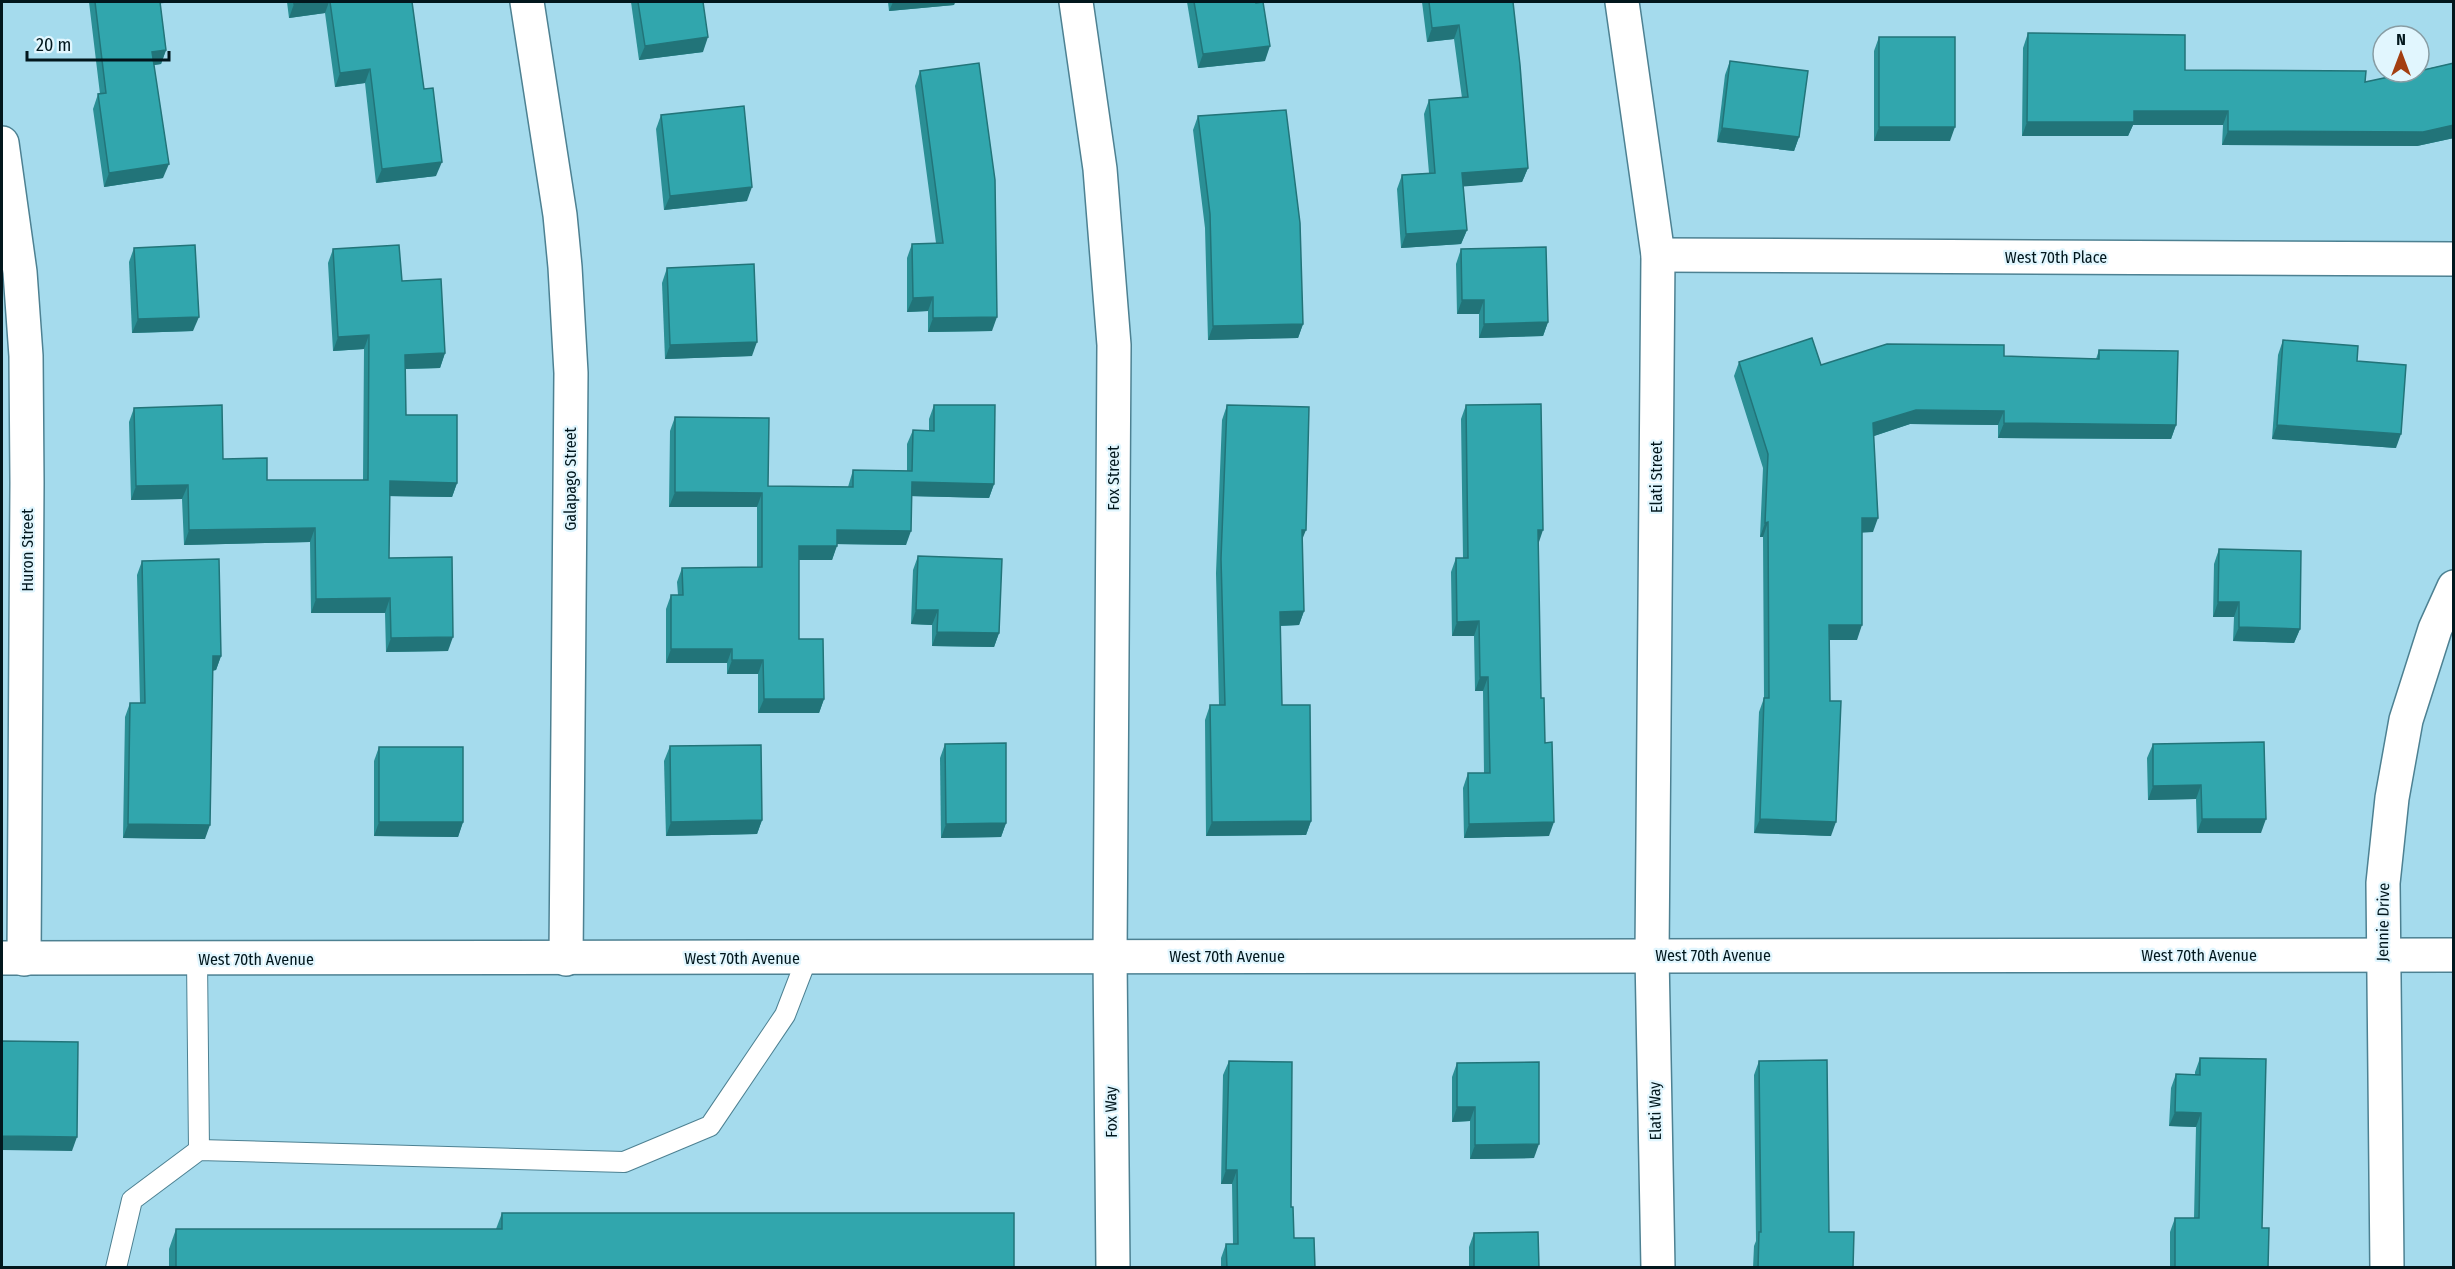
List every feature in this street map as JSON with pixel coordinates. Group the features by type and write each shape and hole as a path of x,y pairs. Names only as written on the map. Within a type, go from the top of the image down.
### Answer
{"street":[{"name":"Galapago Street","path":"526,2 560,214 570,373 566,958"},
{"name":"Fox Street","path":"1076,2 1100,169 1114,345 1110,957"},
{"name":"Elati Street","path":"1622,2 1658,255 1653,955"},
{"name":"Huron Street","path":"2,143 20,272 26,356 27,483 13,958"},
{"name":"West 70th Place","path":"1658,255 2454,259"},
{"name":"Jennie Drive","path":"2387,1268 2382,955 2383,883 2391,798 2406,720 2435,629 2454,587"},
{"name":"Elati Way","path":"1653,955 1658,1268"},
{"name":"West 70th Avenue","path":"13,958 2454,955"},
{"name":"Fox Way","path":"1110,957 1113,1268"}],"lane":[{"path":"116,1268 132,1200 199,1150 624,1162 710,1125 785,1015 807,958"},
{"path":"197,959 199,1150"}],"building":[{"path":"95,2 160,2 166,50 152,52 169,164 109,173 98,94 106,93"},
{"path":"330,2 412,2 424,89 433,88 442,162 382,169 370,69 340,73"},
{"path":"638,2 703,2 708,37 645,46"},
{"path":"1194,2 1263,2 1270,46 1203,54"},
{"path":"1429,2 1513,2 1528,168 1462,173 1467,230 1406,234 1402,175 1435,173 1429,100 1468,97 1459,25 1432,28"},
{"path":"2028,33 2185,35 2185,70 2366,71 2365,82 2371,81 2371,84 2431,84 2431,68 2454,63 2454,125 2423,132 2228,131 2228,111 2134,111 2134,122 2027,122"},
{"path":"1879,37 1955,37 1955,127 1879,127"},
{"path":"1730,61 1808,71 1799,137 1722,128"},
{"path":"979,63 995,180 997,317 933,318 933,297 913,298 912,244 943,243 920,71"},
{"path":"744,106 752,187 670,196 661,115"},
{"path":"1286,110 1300,223 1303,324 1213,326 1210,214 1198,116"},
{"path":"195,245 199,317 138,319 134,248"},
{"path":"399,245 402,281 441,279 445,353 405,355 406,415 457,415 457,483 390,481 389,558 452,557 453,637 391,638 390,598 316,599 315,528 189,530 188,485 136,486 134,408 222,405 223,459 267,458 267,480 368,480 369,335 338,337 333,249"},
{"path":"1546,247 1548,322 1484,324 1484,300 1462,300 1461,249"},
{"path":"754,264 757,342 670,345 667,268"},
{"path":"1812,338 1821,365 1887,344 2004,345 2004,356 2099,359 2099,350 2178,351 2176,425 2004,423 2004,411 1916,410 1873,423 1878,518 1862,518 1862,625 1829,625 1830,701 1841,701 1836,822 1760,819 1764,698 1769,698 1768,522 1765,523 1768,454 1739,362"},
{"path":"2283,340 2358,346 2357,361 2406,365 2401,434 2277,425"},
{"path":"1541,404 1543,530 1538,530 1541,698 1544,698 1545,743 1552,742 1554,822 1469,824 1468,773 1490,773 1488,677 1480,677 1479,621 1457,622 1456,558 1468,558 1466,405"},
{"path":"934,405 995,405 994,484 912,482 911,531 837,530 837,546 799,546 799,639 823,639 824,699 764,699 763,660 732,660 732,649 671,649 671,595 683,595 682,568 762,567 762,493 675,492 675,417 769,418 768,486 853,487 853,470 912,471 913,430 934,431"},
{"path":"1227,405 1309,407 1306,530 1302,530 1304,611 1280,612 1282,705 1310,705 1311,821 1212,822 1210,705 1225,705 1221,559"},
{"path":"2219,549 2301,551 2300,629 2239,627 2239,602 2218,602"},
{"path":"918,556 1002,559 999,633 937,632 938,610 916,610"},
{"path":"219,559 221,656 213,656 210,825 128,824 130,703 145,703 142,561"},
{"path":"2264,742 2266,819 2202,819 2201,785 2153,786 2153,744"},
{"path":"1006,743 1006,823 946,824 945,744"},
{"path":"761,745 762,820 671,822 670,746"},
{"path":"379,747 463,747 463,822 379,822"},
{"path":"2,1041 78,1042 77,1137 2,1136"},
{"path":"2200,1058 2266,1059 2262,1228 2269,1228 2268,1268 2175,1268 2175,1218 2199,1218 2201,1113 2175,1112 2176,1074 2200,1075"},
{"path":"1827,1060 1829,1232 1854,1232 1853,1268 1758,1268 1759,1232 1761,1232 1759,1061"},
{"path":"1229,1061 1292,1062 1291,1207 1293,1207 1294,1238 1314,1238 1315,1268 1227,1268 1226,1244 1238,1244 1237,1170 1226,1170"},
{"path":"1539,1062 1539,1144 1475,1145 1475,1107 1457,1107 1457,1063"},
{"path":"502,1213 1014,1213 1014,1268 176,1268 176,1229 502,1229"},
{"path":"1538,1232 1539,1268 1474,1268 1474,1233"}]}
